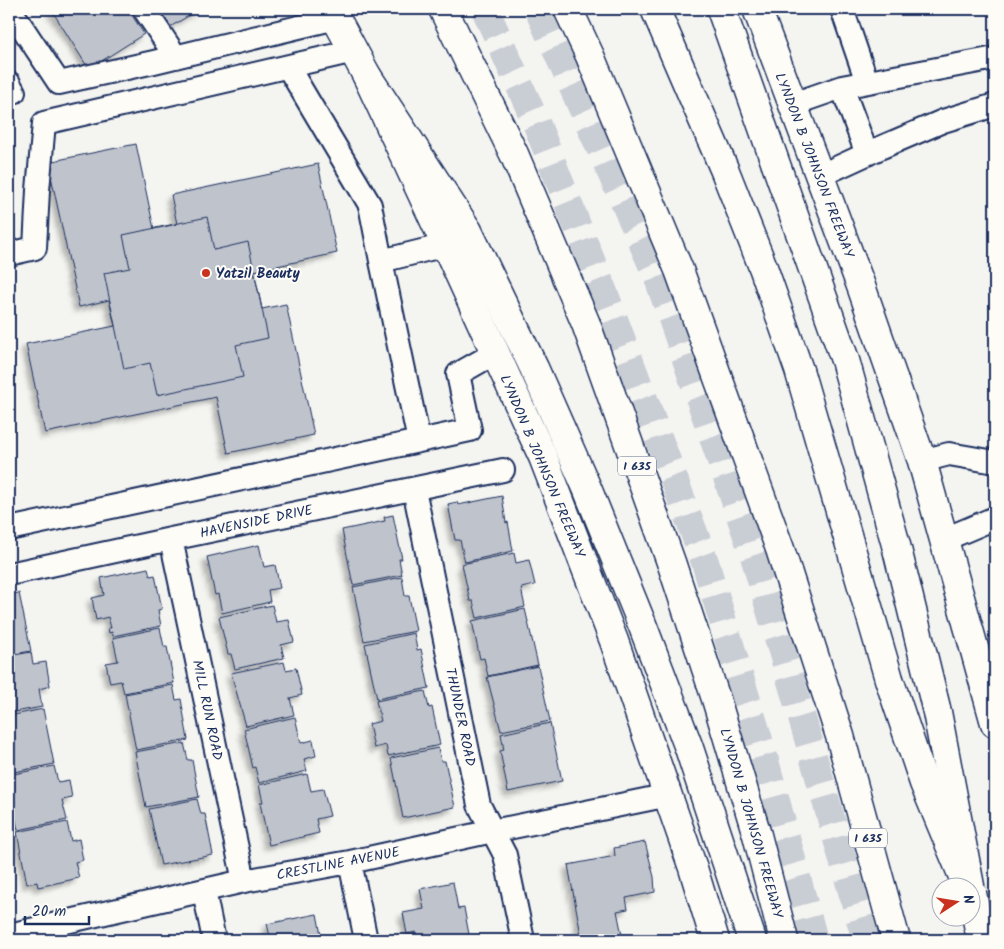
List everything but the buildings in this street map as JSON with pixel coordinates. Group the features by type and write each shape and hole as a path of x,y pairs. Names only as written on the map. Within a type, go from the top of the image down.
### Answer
{"main road":[{"name":"LYNDON B JOHNSON FREEWAY","path":"443,9 514,154 586,324 672,565 716,699 757,835 784,940"},
{"name":"I 635","path":"568,9 590,56 679,270 780,550 840,736 896,940"},
{"path":"655,9 725,170 763,267 799,370 889,679 924,783 965,876"},
{"path":"721,9 845,360 896,545 937,712 967,876"},
{"name":"LYNDON B JOHNSON FREEWAY","path":"756,9 861,286 922,461 995,723"},
{"name":"LYNDON B JOHNSON FREEWAY","path":"334,13 367,76 446,245 550,476 614,641 669,796 715,940"},
{"path":"367,76 468,231 538,376 587,488 642,624 689,748 752,940"},
{"path":"982,920 990,940"},
{"path":"978,926 980,940"}],"street":[{"path":"10,9 59,83 176,57 334,13"},
{"path":"144,9 176,57"},
{"path":"842,9 867,82"},
{"path":"9,254 35,248 44,123 354,51"},
{"path":"793,104 842,87 995,58"},
{"path":"288,67 370,205 419,441"},
{"path":"842,87 867,154"},
{"path":"819,176 944,121 995,105"},
{"path":"381,261 446,245"},
{"path":"9,529 470,430 458,374 495,353"},
{"path":"922,461 949,454 995,462"},
{"name":"HAVENSIDE DRIVE","path":"9,574 171,538 503,470"},
{"name":"THUNDER ROAD","path":"414,489 479,804 505,855 523,940"},
{"path":"943,540 995,518"},
{"name":"MILL RUN ROAD","path":"171,538 244,881"},
{"name":"CRESTLINE AVENUE","path":"9,935 57,932 244,881 350,862 492,831 669,796"},
{"path":"350,862 366,940"},
{"path":"204,891 214,940"}],"tunnel":[{"path":"485,9 535,120 605,295 705,562 762,750 814,940"},
{"path":"538,9 658,278 754,556 866,940"}],"place":[{"name":"Yatzil Beauty","path":"206,273"}]}
